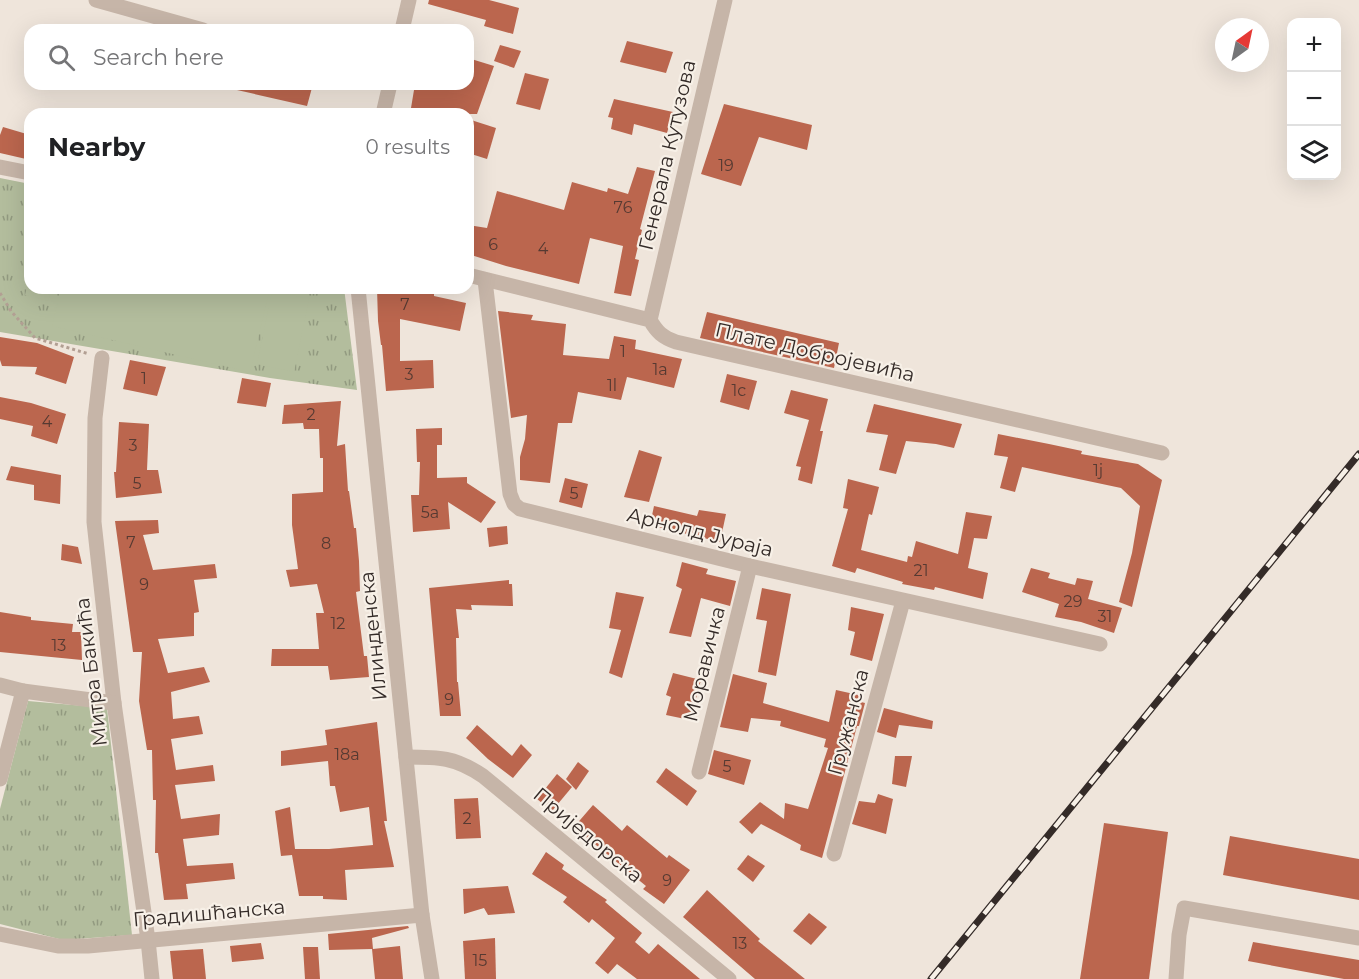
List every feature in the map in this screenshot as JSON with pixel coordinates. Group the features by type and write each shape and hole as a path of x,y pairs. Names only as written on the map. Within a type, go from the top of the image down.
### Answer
{"street":[{"path":"96,0 181,24"},
{"path":"403,24 409,0"},
{"name":"Генерала Кутузова","path":"650,320 725,0"},
{"path":"384,108 389,90"},
{"path":"0,167 24,172"},
{"path":"474,276 650,320"},
{"name":"Арнолд Јураја","path":"485,279 510,494 519,509 750,566 1100,644"},
{"name":"Илинденска","path":"359,294 422,915 432,979"},
{"name":"Плате Добројевића","path":"650,320 657,332 664,338 676,342 1162,453"},
{"name":"Митра Бакића","path":"102,358 95,418 94,522 114,703 152,979"},
{"name":"Моравичка","path":"699,772 750,566"},
{"name":"Гружанска","path":"834,854 903,601"},
{"path":"0,685 23,691 114,703"},
{"path":"0,778 23,691"},
{"name":"Приједорска","path":"406,757 442,757 468,766 483,776 729,979"},
{"path":"1176,979 1179,935 1184,908 1359,938"},
{"name":"Градишћанска","path":"0,934 58,946 88,946 422,915"}],"path":[{"path":"0,292 11,311 35,338 102,358"}],"green space":[{"path":"0,178 24,183 24,294 345,294 357,390 270,378 0,332"},
{"path":"25,294 50,294 48,301"},
{"path":"60,294 269,294 250,372 52,326"},
{"path":"271,294 286,294 309,299 294,372 257,364"},
{"path":"28,701 107,708 132,935 63,940 0,924 0,809"}],"building":[{"path":"429,0 489,0 519,8 513,34 484,26 486,20 428,4"},
{"path":"627,41 673,52 666,73 620,62"},
{"path":"500,45 521,51 514,68 494,61"},
{"path":"474,60 494,66 477,114 474,114 474,108 411,108 414,90 474,90"},
{"path":"525,73 549,79 540,110 516,104"},
{"path":"237,90 311,90 307,106"},
{"path":"614,99 673,112 667,133 634,124 632,135 611,129 613,118 608,117"},
{"path":"724,104 812,125 807,150 759,137 741,186 701,174"},
{"path":"474,121 496,128 487,159 474,155"},
{"path":"3,127 24,133 24,159 0,153 0,135"},
{"path":"637,167 655,171 640,229 642,230 635,259 639,260 631,296 614,293 623,246 590,238 579,284 474,256 474,226 487,228 497,191 564,210 572,182 607,192 608,188 628,194"},
{"path":"377,294 434,294 434,296 466,303 460,331 400,319 400,361 433,360 434,388 386,391"},
{"path":"498,311 533,315 531,320 566,324 563,355 609,359 614,336 636,340 635,349 682,359 674,388 627,377 621,400 578,392 572,423 558,423 550,483 520,480 520,457 525,439 527,415 511,418"},
{"path":"707,312 839,343 834,368 700,338"},
{"path":"0,337 37,343 74,357 66,384 35,374 37,367 2,366"},
{"path":"130,360 166,367 157,396 123,389"},
{"path":"727,374 757,381 749,410 720,402"},
{"path":"242,378 271,383 266,407 237,403"},
{"path":"791,390 828,399 820,431 823,431 812,484 798,480 801,467 796,466 809,420 784,413"},
{"path":"0,397 31,403 66,414 57,444 31,436 33,426 0,419"},
{"path":"341,401 337,446 345,444 348,491 354,528 356,528 359,561 360,591 356,592 369,677 330,680 328,666 271,666 272,649 319,649 316,613 324,613 317,584 290,587 286,570 298,569 292,525 292,494 323,492 323,458 320,458 319,429 304,429 303,423 282,424 284,405"},
{"path":"874,404 962,424 954,448 906,441 896,474 879,470 888,435 866,432"},
{"path":"119,422 149,424 147,470 158,470 162,493 116,498 114,472 116,472"},
{"path":"442,428 442,445 437,445 437,478 467,477 467,483 496,502 481,523 448,502 450,529 413,532 411,495 419,495 420,462 417,462 416,429"},
{"path":"998,434 1082,451 1081,454 1138,464 1162,480 1132,607 1119,602 1132,553 1140,506 1121,488 1022,467 1015,492 1000,488 1008,457 994,455"},
{"path":"639,450 662,457 649,502 624,497"},
{"path":"11,466 61,475 60,504 34,500 34,485 6,480"},
{"path":"565,478 588,484 582,508 559,502"},
{"path":"848,479 879,487 872,515 869,514 861,550 907,562 908,556 912,557 916,541 958,554 966,512 992,516 987,539 974,538 968,568 988,573 983,599 935,587 934,590 902,584 903,582 857,568 855,573 832,566 848,509 843,508"},
{"path":"654,506 697,516 699,510 726,514 720,542 650,525"},
{"path":"158,520 159,533 143,535 153,570 215,564 217,578 194,580 199,612 194,613 194,636 158,639 168,673 204,667 210,682 171,692 173,719 199,716 203,734 171,739 176,770 213,765 215,781 175,785 181,819 220,814 219,835 183,839 187,866 233,863 235,879 186,884 188,899 164,900 158,853 155,853 156,800 153,800 152,750 147,750 139,701 142,652 133,652 115,521"},
{"path":"507,526 508,544 489,547 487,528"},
{"path":"62,544 78,547 82,564 61,560"},
{"path":"682,562 708,569 706,574 736,581 730,606 701,598 691,637 669,633 682,589 676,586"},
{"path":"1031,568 1050,573 1048,578 1075,585 1077,578 1093,581 1088,599 1122,608 1114,633 1081,622 1055,617 1059,604 1022,592"},
{"path":"509,580 509,584 512,584 513,606 471,605 472,610 456,609 459,638 456,638 457,682 461,716 440,716 429,588"},
{"path":"762,588 791,594 776,676 758,672 767,621 756,619"},
{"path":"616,592 644,597 622,678 609,673 621,630 609,628"},
{"path":"851,607 884,614 872,661 850,655 855,632 848,630"},
{"path":"0,612 31,617 31,620 73,624 72,632 81,632 82,660 0,652"},
{"path":"673,673 701,680 690,720 666,715 671,697 666,695"},
{"path":"733,674 767,683 763,703 829,722 836,690 863,696 861,702 865,703 822,858 800,850 801,845 761,824 752,834 739,822 760,802 784,819 785,803 808,809 828,748 824,747 826,739 780,726 781,721 751,718 748,732 720,727"},
{"path":"884,708 933,721 932,729 899,725 896,738 877,732"},
{"path":"377,722 387,821 384,821 394,867 345,870 347,900 323,899 323,896 299,896 292,855 281,856 275,811 290,807 295,849 329,849 373,845 369,807 340,812 335,786 330,786 328,761 281,766 281,751 327,745 325,730"},
{"path":"477,725 512,756 521,744 532,755 513,778 466,738"},
{"path":"714,750 751,760 744,785 708,774"},
{"path":"895,756 912,756 906,787 892,784"},
{"path":"578,762 589,771 576,790 566,779"},
{"path":"666,768 697,791 687,806 656,782"},
{"path":"557,774 572,787 552,811 537,799"},
{"path":"878,794 893,799 886,834 852,824 859,801 875,803"},
{"path":"478,798 481,838 456,839 454,799"},
{"path":"593,805 622,831 627,825 667,858 669,855 690,870 664,904 643,889 646,886 574,827"},
{"path":"1104,823 1168,832 1149,979 1080,979"},
{"path":"1230,836 1359,859 1359,900 1223,875"},
{"path":"546,852 564,865 562,869 607,900 605,902 642,933 635,942 649,954 658,944 700,979 637,979 617,964 608,974 595,963 615,938 592,919 589,923 563,902 567,897 532,874"},
{"path":"748,855 765,866 753,882 737,869"},
{"path":"508,886 515,913 488,915 484,908 464,914 463,889"},
{"path":"707,890 760,939 758,941 805,979 755,979 683,917"},
{"path":"809,913 827,927 811,945 793,931"},
{"path":"408,926 409,928 372,938 373,949 400,946 403,979 375,979 372,949 329,950 328,934"},
{"path":"495,938 496,979 465,979 463,941"},
{"path":"1253,942 1359,960 1359,979 1344,979 1248,961"},
{"path":"261,943 264,959 232,962 230,946"},
{"path":"303,947 318,947 320,979 305,979"},
{"path":"203,949 206,979 173,979 170,951"}],"railway":[{"path":"931,979 1359,454"}]}
